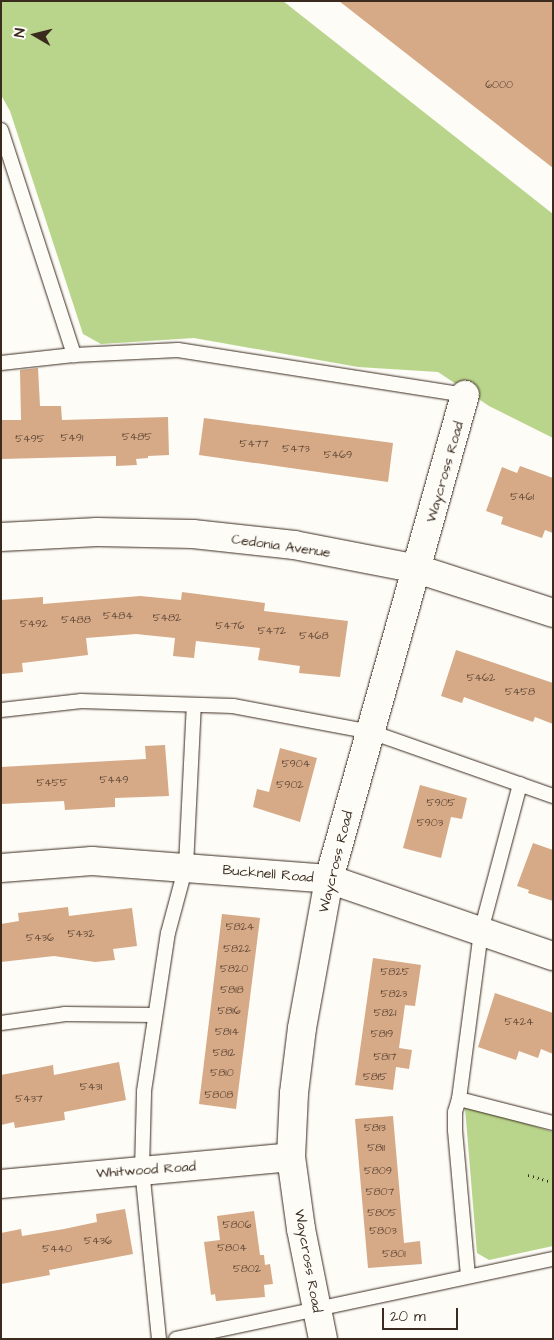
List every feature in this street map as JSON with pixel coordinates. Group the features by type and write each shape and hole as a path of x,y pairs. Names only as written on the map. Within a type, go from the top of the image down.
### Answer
{"street":[{"name":"Waycross Road","path":"323,1339 316,1311 291,1157 294,1092 302,1028 329,879 465,395"},
{"name":"Cedonia Avenue","path":"1,537 97,532 193,534 294,545 417,569 553,614"},
{"name":"Bucknell Road","path":"1,868 92,861 186,866 329,879 553,956"},
{"name":"Whitwood Road","path":"1,1184 291,1157"}],"lane":[{"path":"1,130 74,355"},
{"path":"1,363 74,355 202,352 465,395"},
{"path":"1,710 81,702 233,706 371,732 553,796"},
{"path":"159,1339 142,1170 144,1091 154,1014 168,933 186,866 194,705"},
{"path":"468,1276 455,1112 460,1099 481,931 520,784"},
{"path":"1,1023 65,1014 154,1014"},
{"path":"460,1099 553,1123"},
{"path":"176,1339 316,1311 468,1276 553,1259"}],"path":[{"path":"528,1175 553,1182"}],"green space":[{"path":"1,1 283,1 553,214 553,438 489,406 438,372 358,367 194,338 101,344 83,334 10,111 1,95"},
{"path":"473,1106 553,1132 553,1246 489,1260 477,1253 465,1108"}],"building":[{"path":"339,1 553,1 553,168"},
{"path":"38,368 40,406 61,406 62,420 168,417 169,455 148,456 148,458 136,459 137,465 116,466 116,456 1,459 1,420 21,420 20,370"},
{"path":"204,418 393,443 388,482 199,455"},
{"path":"520,466 553,478 553,533 545,530 542,538 501,524 503,517 486,511 502,467 517,473"},
{"path":"182,592 265,603 264,611 348,621 340,677 299,673 300,666 258,660 260,648 196,641 194,658 173,656 175,638 136,634 86,638 88,655 22,663 23,672 1,674 1,600 43,597 43,604 140,596 181,600"},
{"path":"456,650 553,683 553,724 535,717 533,722 464,697 462,703 441,696"},
{"path":"165,745 169,796 115,798 115,807 65,810 64,801 1,804 1,767 146,759 145,746"},
{"path":"280,748 317,758 300,822 253,807 257,789 269,792"},
{"path":"420,785 467,798 462,819 451,817 441,858 403,848"},
{"path":"533,843 553,850 553,901 528,893 529,890 517,886"},
{"path":"68,907 69,916 132,908 137,946 113,949 115,960 95,962 54,956 1,962 1,924 19,921 18,913"},
{"path":"222,914 260,918 236,1109 199,1104"},
{"path":"373,958 421,965 415,1006 405,1005 399,1048 412,1050 409,1069 396,1067 393,1090 355,1085"},
{"path":"495,993 553,1013 553,1054 541,1049 538,1058 519,1051 516,1060 478,1047"},
{"path":"119,1062 126,1100 64,1112 65,1120 15,1128 14,1122 1,1125 1,1075 53,1065 54,1075"},
{"path":"393,1116 404,1243 420,1241 422,1264 368,1268 355,1119"},
{"path":"125,1209 133,1254 49,1270 50,1275 1,1284 1,1233 21,1229 22,1236 64,1229 97,1222 96,1214"},
{"path":"254,1211 260,1255 264,1255 265,1265 270,1264 273,1284 264,1285 265,1297 216,1301 215,1294 211,1295 204,1242 220,1240 217,1216"}]}
